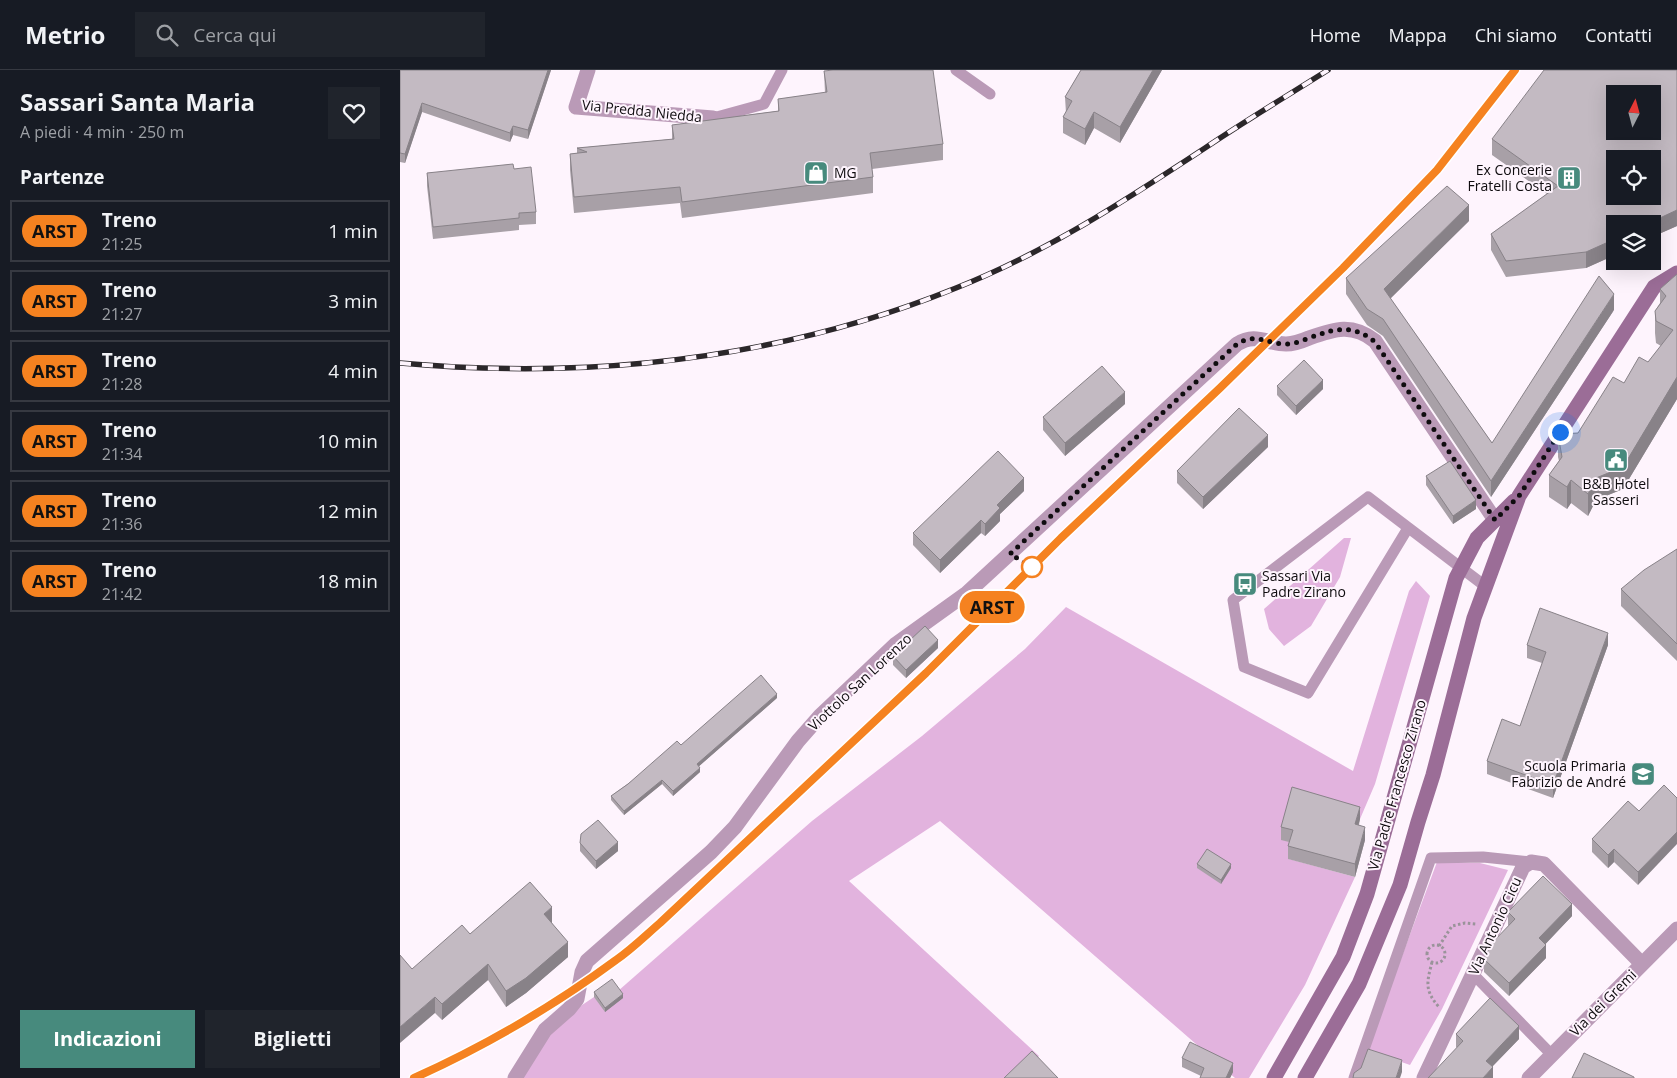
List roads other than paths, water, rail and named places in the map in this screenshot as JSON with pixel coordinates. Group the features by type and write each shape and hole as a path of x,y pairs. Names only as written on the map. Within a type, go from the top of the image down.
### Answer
{"main road":[{"name":"Via Padre Francesco Zirano","path":"1274,1078 1343,957 1367,894 1456,578 1477,538 1519,496 1654,287 1677,273"},
{"name":"Via Padre Francesco Zirano","path":"1305,1078 1360,984 1400,886 1433,775 1474,618 1519,496"}],"street":[{"name":"Via Predda Niedda","path":"588,70 576,107 713,118"},
{"name":"Viottolo San Lorenzo","path":"515,1078 545,1030 569,1009 577,999 582,972 588,961 711,852 734,827 798,741 820,716 896,644 967,593 1237,344 1244,340 1253,338 1280,344 1294,344 1329,331 1349,329 1359,332 1375,342 1495,520"},
{"name":"Via Antonio Cicu","path":"1424,1078 1523,867 1531,862 1544,864 1642,964"},
{"name":"Via dei Gremi","path":"1529,1078 1677,929"}],"lane":[{"path":"713,118 764,104 782,70"},
{"path":"956,70 990,94"},
{"path":"1408,528 1308,693 1244,667 1234,600 1368,497 1485,586"},
{"path":"1354,1078 1431,858 1483,857 1531,862"},
{"path":"1473,974 1552,1055"}],"railway":[{"path":"400,363 471,368 542,369 613,366 683,359 752,348 821,332 889,313 989,274 1053,242 1115,206 1328,70"},
{"path":"414,1078 518,1025 616,960 660,923 926,673 1061,538 1220,388 1343,268 1437,169 1515,70"}],"train":[{"name":"ARST","path":"414,1078 451,1061 545,1008 617,960 660,923 926,673 1061,538 1220,388 1343,268 1437,170 1515,70"}],"place":[{"name":"MG","path":"816,173"},
{"name":"Ex Concerie Fratelli Costa","path":"1569,178"},
{"name":"B&B Hotel Sasseri","path":"1616,460"},
{"name":"Sassari Via Padre Zirano","path":"1245,584"},
{"name":"Scuola Primaria Fabrizio de André","path":"1643,774"}]}
